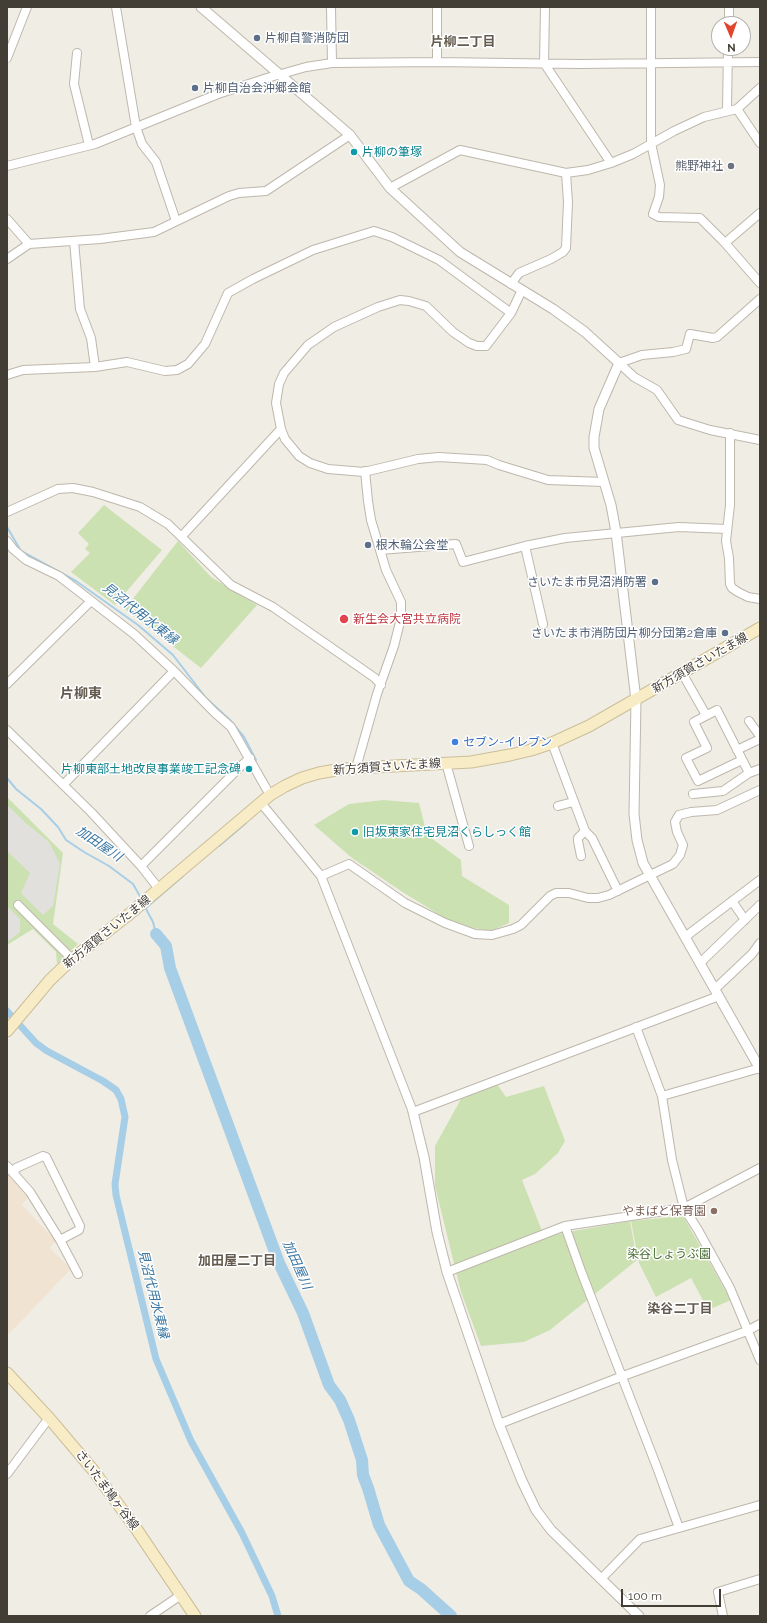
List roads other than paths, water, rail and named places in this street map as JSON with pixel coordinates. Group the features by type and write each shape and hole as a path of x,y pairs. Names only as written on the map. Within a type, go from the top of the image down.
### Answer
{"main road":[{"name":"新方須賀さいたま線","path":"9,1028 50,980 72,959 159,889 270,795 302,778 319,773 356,768 471,762 510,755 552,743 589,726 760,628"},
{"name":"さいたま鳩ヶ谷線","path":"7,1373 77,1450 114,1497 195,1616"}],"street":[{"path":"7,58 27,7"},
{"path":"116,7 136,127 142,144 156,162 176,221"},
{"path":"201,7 350,135 390,188 460,252 553,309 585,332 634,377 657,390 678,420 710,430 760,440"},
{"path":"331,7 332,63"},
{"path":"436,62 437,7"},
{"path":"545,7 544,63 611,163"},
{"path":"651,7 651,143 660,185 659,197 653,214 659,217 700,218 725,243 760,283"},
{"path":"77,53 74,84 89,145"},
{"path":"728,56 728,110"},
{"path":"7,166 89,145 218,94 279,74 332,63 436,62 580,64 651,62 760,62"},
{"path":"390,188 460,150 566,173 588,170 633,154 651,143 704,117 737,108 760,88"},
{"path":"737,108 760,143"},
{"path":"7,259 29,244 74,241 154,232 229,196 239,193 266,190 350,135"},
{"path":"511,284 518,273 551,259 563,252 566,248 568,202 566,173"},
{"path":"725,243 760,213"},
{"path":"7,219 29,244"},
{"path":"7,375 23,370 95,368 127,362 165,371 177,370 188,364 205,344 228,293 253,279 313,250 374,231 392,237 438,260 510,314"},
{"path":"74,241 80,309 91,338 95,368"},
{"path":"522,290 510,314 486,346 477,346 453,332 426,306 409,301 400,300 378,307 334,327 308,345 284,373 279,384 276,403 281,429 285,439 299,456 310,463 319,467 335,470 365,471 418,459 439,457 486,460 548,480 604,482"},
{"path":"662,1096 760,1068 650,875 639,851 635,828 636,700 616,532 594,448 594,429 599,409 619,364 642,354 673,352 686,349 690,334 713,338 717,337 760,299"},
{"path":"182,536 281,429"},
{"path":"730,433 730,504 726,541 729,558 730,584 732,588 738,592 760,599"},
{"path":"356,768 394,646 401,618 401,608 398,594 386,570 371,520 365,471"},
{"path":"7,512 58,489 73,488 100,494 140,507 168,524 231,585 274,606 374,678 381,686"},
{"path":"380,550 456,544 463,562 525,546 565,538 679,527 727,529"},
{"path":"7,541 13,550 26,560 59,576 91,600 134,634 174,671 214,712 231,727 270,795"},
{"path":"525,546 543,624"},
{"path":"7,684 91,600"},
{"path":"63,785 174,671"},
{"path":"682,673 706,715"},
{"path":"742,760 698,781 686,758 707,748 694,722 717,710 737,750 742,760 749,774"},
{"path":"750,721 760,736"},
{"path":"7,730 91,812 141,866 159,889"},
{"path":"737,750 760,739"},
{"path":"552,743 585,831 592,838 618,891"},
{"path":"141,866 236,770 250,758"},
{"path":"446,764 469,846"},
{"path":"694,794 722,791 760,769"},
{"path":"321,876 349,864 405,903 445,923 480,935 492,935 521,925 550,896 556,893 598,898 618,891 673,864 680,855 683,845 677,832 675,822 678,815 691,812 717,810 760,790"},
{"path":"558,806 573,802"},
{"path":"261,803 321,876 412,1112 424,1157 437,1232 447,1272 499,1424 522,1481 536,1510 551,1530 639,1616"},
{"path":"582,856 578,838 585,831"},
{"path":"685,937 760,880"},
{"path":"732,901 745,920"},
{"path":"18,904 72,959"},
{"path":"700,963 760,905"},
{"path":"412,1112 636,1027 717,993 760,943"},
{"path":"636,1027 662,1096 672,1160 684,1208 727,1281 738,1304 760,1360"},
{"path":"14,1173 16,1168 43,1156 46,1157 80,1226 79,1230 60,1240"},
{"path":"7,1166 30,1192 60,1240 78,1274"},
{"path":"447,1272 565,1226 684,1208 760,1168"},
{"path":"565,1226 679,1528"},
{"path":"499,1424 622,1376 748,1330 760,1324"},
{"path":"7,1474 49,1418"},
{"path":"601,1579 640,1539 760,1505"},
{"path":"723,1616 718,1592 760,1579"},
{"path":"150,1616 181,1595"}],"waterway":[{"name":"見沼代用水東縁","path":"7,527 21,551 76,581 138,625 173,655 206,698 230,720 244,737 256,760"},
{"name":"加田屋川","path":"7,778 16,789 41,809 58,827 66,840 109,866 133,884 141,898"},
{"name":"見沼代用水東縁","path":"219,846 246,823"},
{"name":"見沼代用水東縁","path":"146,908 183,876"},
{"name":"加田屋川","path":"145,907 153,922 156,934"},
{"name":"加田屋川","path":"156,934 166,946 170,968 279,1263 303,1313 329,1385 340,1400 349,1420 362,1460 363,1475 379,1525 409,1581 421,1589 451,1616"},
{"name":"見沼代用水東縁","path":"7,1011 36,1043 47,1051 103,1081 116,1090 121,1099 125,1117 115,1184 116,1195 156,1359 191,1441 242,1533 272,1596 278,1616"}],"place":[{"name":"片柳自警消防団","path":"257,38"},
{"name":"片柳自治会沖郷会館","path":"195,88"},
{"name":"片柳の筆塚","path":"354,152"},
{"name":"熊野神社","path":"731,166"},
{"name":"根木輪公会堂","path":"368,545"},
{"name":"さいたま市見沼消防署","path":"655,582"},
{"name":"新生会大宮共立病院","path":"344,619"},
{"name":"さいたま市消防団片柳分団第2倉庫","path":"725,633"},
{"name":"セブン-イレブン","path":"455,742"},
{"name":"片柳東部土地改良事業竣工記念碑","path":"249,769"},
{"name":"旧坂東家住宅見沼くらしっく館","path":"355,832"},
{"name":"やまばと保育園","path":"714,1211"}],"district":[{"name":"片柳二丁目","path":"463,42"},
{"name":"片柳東","path":"81,694"},
{"name":"加田屋二丁目","path":"237,1261"},
{"name":"染谷二丁目","path":"680,1309"}],"park label":[{"name":"染谷しょうぶ園","path":"669,1254"}]}
